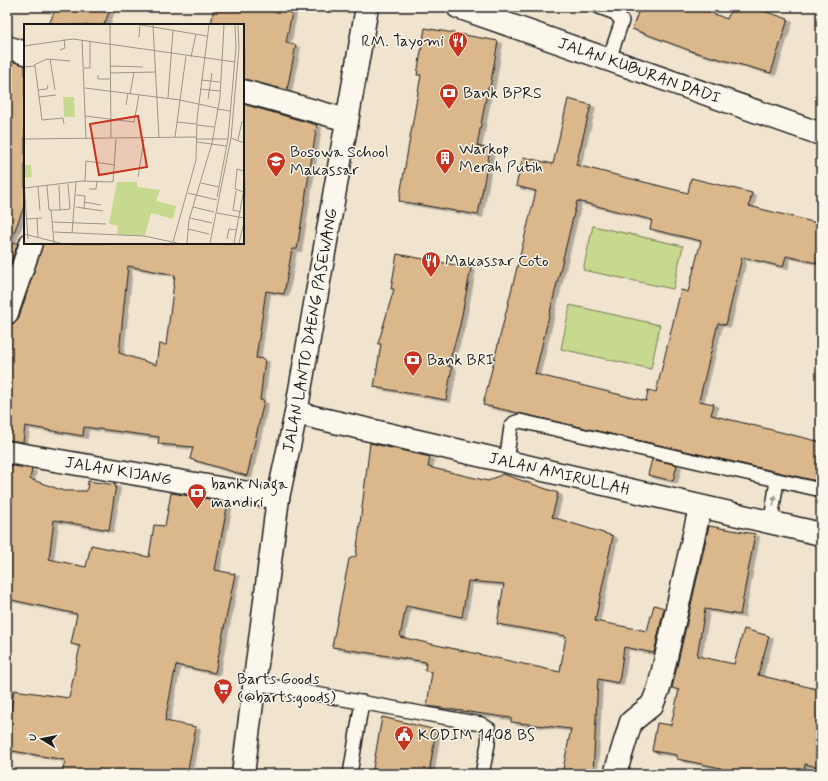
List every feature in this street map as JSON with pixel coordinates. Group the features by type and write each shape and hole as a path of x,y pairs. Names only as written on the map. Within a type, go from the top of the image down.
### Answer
{"street":[{"name":"JALAN LANTO DAENG PASEWANG","path":"243,774 278,498 296,413 367,7"},
{"name":"JALAN KUBURAN DADI","path":"458,7 821,134"},
{"path":"7,46 24,53"},
{"path":"244,91 347,120"},
{"path":"7,313 31,244"},
{"name":"JALAN AMIRULLAH","path":"296,413 700,508 771,522 821,534"},
{"name":"JALAN KIJANG","path":"7,452 278,498"},
{"path":"615,774 631,722 652,705 659,688 700,508"}],"lane":[{"path":"599,7 615,13 622,21 609,59"},
{"path":"506,462 511,427 514,423 520,421 821,490"},
{"path":"771,522 777,480"},
{"path":"255,683 481,724 489,729 488,744 482,774"},
{"path":"350,774 362,702"}],"green space":[{"path":"593,226 683,246 673,289 583,270"},
{"path":"570,305 660,325 651,369 561,349"}],"building":[{"path":"56,7 111,7 104,24 49,24"},
{"path":"214,7 293,7 286,43 296,45 287,90 244,79 244,24 211,24"},
{"path":"640,7 696,7 727,19 732,7 752,7 788,19 771,73 694,52 632,29"},
{"path":"425,28 498,41 490,88 488,87 477,146 490,149 478,215 399,201 421,75 417,75"},
{"path":"7,60 24,65 24,207 10,243 18,243 7,274"},
{"path":"568,99 591,105 576,165 688,193 691,178 752,193 749,206 821,224 821,264 786,256 783,267 742,257 726,325 718,323 699,401 714,404 711,415 821,442 821,482 483,405 536,191 516,186 523,157 553,164","holes":["577,201 652,220 650,229 701,241 688,292 681,290 656,392 648,390 646,401 535,374"]},
{"path":"244,104 317,125 297,249 292,249 284,294 266,291 256,358 265,359 260,400 264,401 247,476 190,459 193,447 158,444 159,437 84,427 83,436 25,426 23,442 7,440 7,325 15,323 19,317 43,244 244,244","holes":["128,266 175,275 166,345 159,344 156,365 119,353"]},
{"path":"397,254 471,268 460,325 448,366 452,367 446,400 374,387 381,344 378,344 394,289 391,289"},
{"path":"370,443 430,457 428,467 488,481 503,474 558,493 552,517 613,536 595,621 647,631 654,605 664,608 654,653 624,647 619,683 598,679 593,774 562,774 571,729 511,722 511,718 427,706 432,672 425,671 426,662 332,647 349,559 356,556","holes":["468,581 504,584 497,624 566,636 560,672 400,637 406,606 462,617"]},
{"path":"652,459 677,465 673,481 648,475"},
{"path":"7,465 32,469 30,479 64,491 87,491 88,481 116,485 109,530 54,520 49,559 86,567 91,545 149,557 154,525 165,526 171,493 228,502 215,570 235,574 215,673 176,665 165,721 196,727 187,774 62,774 65,760 7,750 7,714 10,715 14,690 69,698 80,646 71,644 77,614 7,599"},
{"path":"709,526 755,534 740,615 705,609 697,656 734,664 744,629 769,636 758,675 821,690 821,768 805,764 804,774 719,774 721,768 677,759 677,755 652,751 657,723 671,725 679,690 672,688"},
{"name":"KODIM 1408 BS","path":"382,717 436,730 429,774 372,774"}],"place":[{"name":"RM. Tayomi","path":"458,58"},
{"name":"Bank BPRS","path":"449,110"},
{"name":"Warkop Merah Putih","path":"445,175"},
{"name":"Bosowa School Makassar","path":"276,178"},
{"name":"Makassar Coto","path":"431,278"},
{"name":"Bank BRI","path":"413,377"},
{"name":"bank Niaga mandiri","path":"197,510"},
{"name":"Barts Goods (@barts.goods)","path":"223,705"},
{"name":"KODIM 1408 BS","path":"404,752"}]}
